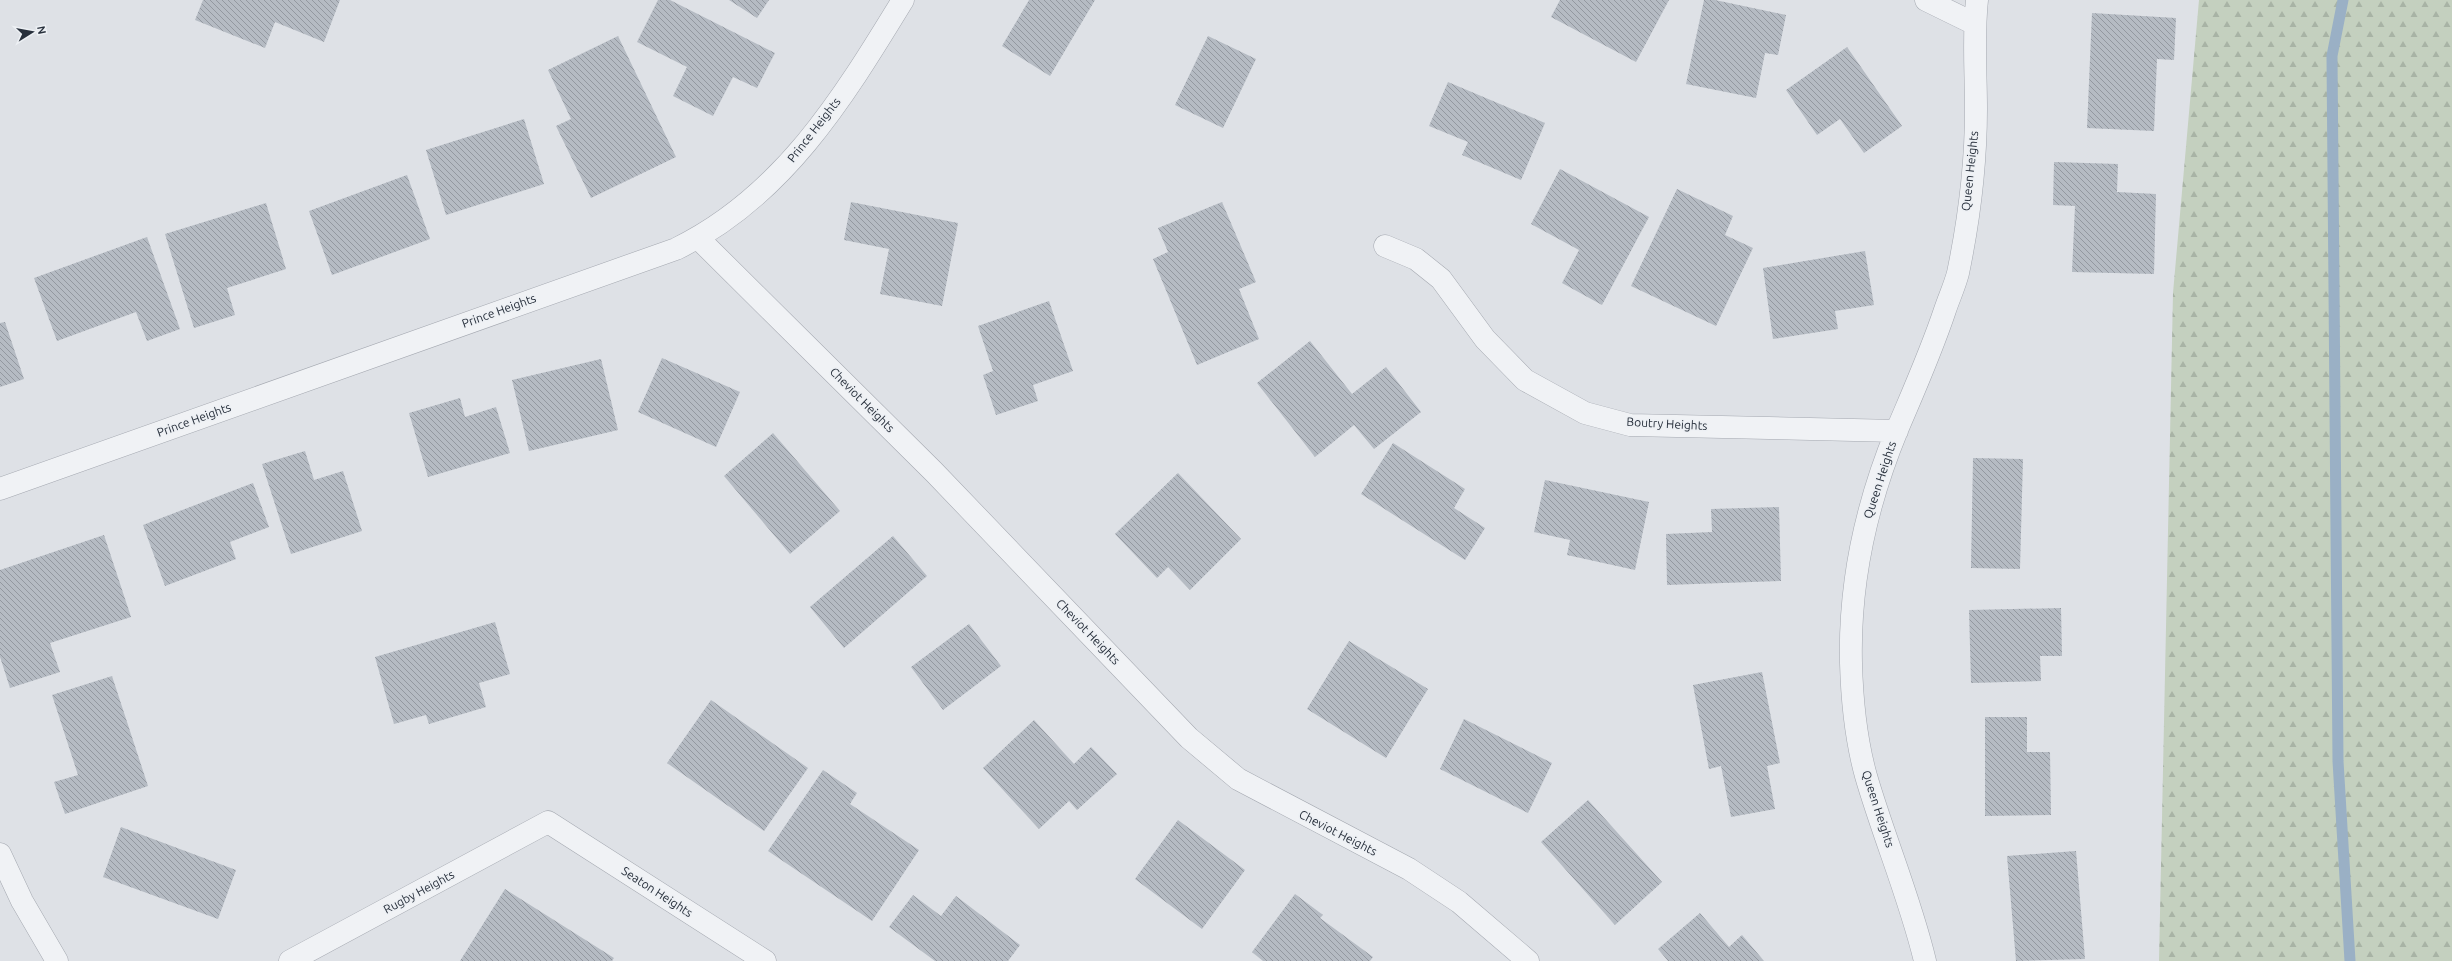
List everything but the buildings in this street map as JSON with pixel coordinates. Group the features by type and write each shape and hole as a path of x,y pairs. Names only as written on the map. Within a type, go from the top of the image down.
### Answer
{"street":[{"name":"Prince Heights","path":"0,489 676,249 698,238 737,212 766,188 803,148 865,62 903,0"},
{"path":"1926,0 1974,24"},
{"name":"Queen Heights","path":"1924,961 1916,923 1866,775 1855,719 1851,663 1852,606 1860,550 1872,495 1897,431 1929,357 1958,274 1971,185 1975,120 1974,24 1976,0"},
{"name":"Cheviot Heights","path":"698,238 934,472 1189,738 1238,779 1409,869 1459,902 1528,961"},
{"name":"Boutry Heights","path":"1385,246 1416,259 1441,279 1485,339 1525,380 1585,413 1630,425 1897,431"},
{"name":"Rugby Heights","path":"290,961 548,822"},
{"name":"Seaton Heights","path":"548,822 765,961"},
{"path":"0,854 22,901 57,961"}],"green space":[{"path":"2199,0 2452,0 2452,961 2159,961 2173,293"}],"waterway":[{"path":"2343,0 2332,56 2338,761 2350,961"}]}
